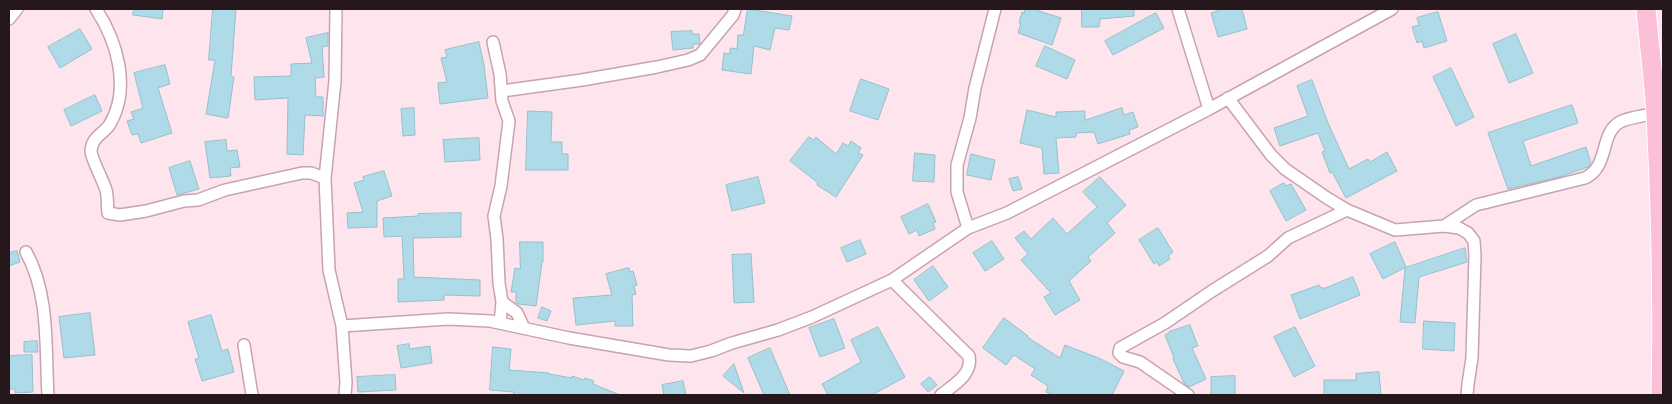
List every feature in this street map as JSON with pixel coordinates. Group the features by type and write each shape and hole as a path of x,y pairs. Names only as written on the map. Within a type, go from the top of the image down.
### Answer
{"highway":[{"path":"1646,9 1656,113 1663,329 1661,395"}],"street":[{"path":"9,19 17,9"},
{"path":"96,9 110,34 117,58 121,91 109,126 94,138 91,152 106,190 108,212 120,215 146,211 184,200 198,200 225,190 302,173 311,173 326,178"},
{"path":"336,9 335,80 326,178 330,270 342,326 346,382 345,395"},
{"path":"502,91 657,67 688,60 700,55 735,9"},
{"path":"968,228 957,192 956,165 968,126 975,88 995,9"},
{"path":"1178,9 1209,108"},
{"path":"342,326 448,319 490,321 670,355 691,356 711,351 732,342 786,327 812,317 892,280 968,228 1007,213 1228,98 1392,9"},
{"path":"493,42 502,91 502,101 510,121 501,186 494,216 498,239 498,272 502,302 500,323"},
{"path":"1228,98 1271,154 1285,169 1347,210 1395,230 1444,226 1459,228 1468,233 1474,242 1476,256 1472,358 1467,395"},
{"path":"1444,226 1476,206 1585,178 1594,174 1609,135 1616,126 1621,122 1656,113"},
{"path":"1188,395 1140,362 1123,357 1119,353 1120,348 1165,323 1268,256 1288,238 1347,210"},
{"path":"26,252 35,267 43,308 48,395"},
{"path":"892,280 969,356 969,369 964,376 941,395"},
{"path":"502,302 517,313 524,328"},
{"path":"244,346 252,395"}],"building":[{"path":"134,9 163,9 162,19 133,15"},
{"path":"213,9 236,9 231,76 234,77 228,118 206,114 215,60 209,60"},
{"path":"748,9 792,16 789,30 775,28 770,50 754,46 751,74 722,70 724,53 730,54 730,48 737,49 738,35 743,35"},
{"path":"1025,9 1033,9 1061,18 1052,45 1018,33 1022,12 1024,13"},
{"path":"1082,9 1134,9 1134,16 1100,19 1099,27 1082,27"},
{"path":"1220,9 1242,9 1247,29 1218,37 1211,13"},
{"path":"1438,12 1447,41 1424,48 1422,41 1417,43 1412,27 1419,25 1417,18"},
{"path":"1156,13 1164,28 1113,55 1105,41"},
{"path":"80,29 92,49 60,68 48,47"},
{"path":"692,31 692,34 699,34 700,44 693,44 693,48 673,50 671,32"},
{"path":"328,33 328,46 322,47 324,77 315,78 316,97 323,97 323,116 305,115 303,155 287,154 288,98 255,100 254,77 291,76 291,64 312,63 306,38"},
{"path":"1516,34 1533,73 1509,83 1493,44"},
{"path":"479,42 488,98 440,104 438,83 447,82 441,58 447,57 445,50"},
{"path":"1045,46 1075,60 1067,79 1036,66"},
{"path":"165,65 170,84 158,88 172,133 141,143 138,134 132,135 127,121 134,119 131,112 143,108 134,73"},
{"path":"1451,68 1474,117 1456,126 1433,77"},
{"path":"861,79 889,89 878,120 850,111"},
{"path":"1312,80 1328,123 1349,169 1368,159 1370,162 1387,152 1397,171 1346,198 1332,172 1330,173 1322,152 1325,151 1318,133 1280,146 1274,128 1308,116 1297,86"},
{"path":"95,95 102,111 71,126 64,110"},
{"path":"1572,105 1578,123 1523,141 1531,166 1586,147 1591,163 1588,167 1559,177 1508,189 1488,133"},
{"path":"414,108 415,135 403,136 401,109"},
{"path":"1122,108 1124,115 1133,112 1138,127 1129,130 1130,134 1098,144 1094,132 1076,133 1076,137 1056,138 1059,173 1044,174 1042,148 1020,143 1027,110 1056,117 1056,112 1085,111 1085,120"},
{"path":"528,111 552,112 551,142 562,142 562,154 568,154 568,170 526,170"},
{"path":"809,137 814,140 816,137 836,154 843,143 848,146 851,141 861,148 858,153 863,155 836,197 817,185 818,183 790,161"},
{"path":"479,138 480,160 445,162 443,140"},
{"path":"226,140 227,151 237,150 240,167 230,168 231,176 210,178 205,142"},
{"path":"915,153 935,155 934,182 913,181"},
{"path":"971,154 995,160 991,180 967,175"},
{"path":"190,161 199,189 177,195 169,168"},
{"path":"384,171 392,196 377,201 377,227 348,228 347,213 363,212 354,183 364,180 363,177"},
{"path":"758,177 765,203 732,211 726,185"},
{"path":"1018,177 1022,189 1013,191 1009,179"},
{"path":"1100,177 1126,205 1107,223 1115,233 1088,257 1091,261 1069,281 1080,300 1055,315 1044,297 1051,293 1021,260 1028,254 1015,238 1024,231 1031,239 1053,218 1067,234 1097,207 1083,192"},
{"path":"1284,183 1286,186 1291,184 1306,210 1286,221 1270,191"},
{"path":"928,204 936,222 933,223 935,229 919,236 917,230 909,234 901,217"},
{"path":"461,213 461,237 413,238 414,277 480,280 480,296 444,295 444,300 398,302 398,279 404,279 402,236 384,237 383,218 418,216 418,214"},
{"path":"1158,228 1173,252 1168,256 1170,259 1159,266 1157,262 1154,264 1139,240"},
{"path":"860,240 866,254 847,262 841,248"},
{"path":"992,241 1004,259 985,271 973,253"},
{"path":"520,242 543,242 543,262 536,306 516,303 516,292 511,292 515,268 520,269"},
{"path":"1395,242 1406,267 1383,279 1370,254"},
{"path":"1465,248 1467,262 1419,277 1415,323 1400,322 1405,268"},
{"path":"17,251 20,262 9,266 9,253"},
{"path":"751,254 754,302 734,303 732,255"},
{"path":"933,266 948,287 929,301 914,280"},
{"path":"629,268 630,272 633,271 637,285 634,286 636,294 632,295 633,326 615,326 615,321 576,325 573,298 612,295 606,274"},
{"path":"1353,277 1360,295 1300,319 1291,295 1319,285 1321,288 1325,288"},
{"path":"542,307 551,311 547,321 538,318"},
{"path":"90,313 95,355 64,358 59,317"},
{"path":"211,315 222,351 228,349 234,372 202,381 195,359 199,358 188,322"},
{"path":"1004,318 1027,337 1060,358 1065,345 1101,359 1124,371 1112,395 1054,395 1046,392 1048,386 1031,375 1035,369 1014,355 1006,365 983,348"},
{"path":"834,319 845,348 820,357 809,328"},
{"path":"1424,321 1455,323 1454,351 1423,349"},
{"path":"1190,325 1198,346 1192,348 1206,379 1189,387 1184,383 1165,335"},
{"path":"878,327 905,377 872,395 828,395 822,384 861,362 851,340"},
{"path":"1295,327 1315,366 1294,377 1274,337"},
{"path":"37,341 38,352 24,352 24,342"},
{"path":"409,344 410,349 430,346 432,363 401,368 397,346"},
{"path":"493,347 511,349 509,370 549,373 572,378 572,376 584,380 585,378 594,381 593,384 620,395 513,395 514,392 490,390"},
{"path":"770,348 790,395 764,395 748,358"},
{"path":"32,355 33,392 15,393 15,389 10,389 9,356"},
{"path":"734,364 744,393 723,376"},
{"path":"1379,372 1381,395 1324,395 1324,380 1356,380 1356,374"},
{"path":"395,375 396,390 358,392 357,377"},
{"path":"1235,376 1235,395 1211,395 1211,377"},
{"path":"930,377 937,385 928,392 921,384"},
{"path":"683,381 686,395 664,395 662,385"}]}
